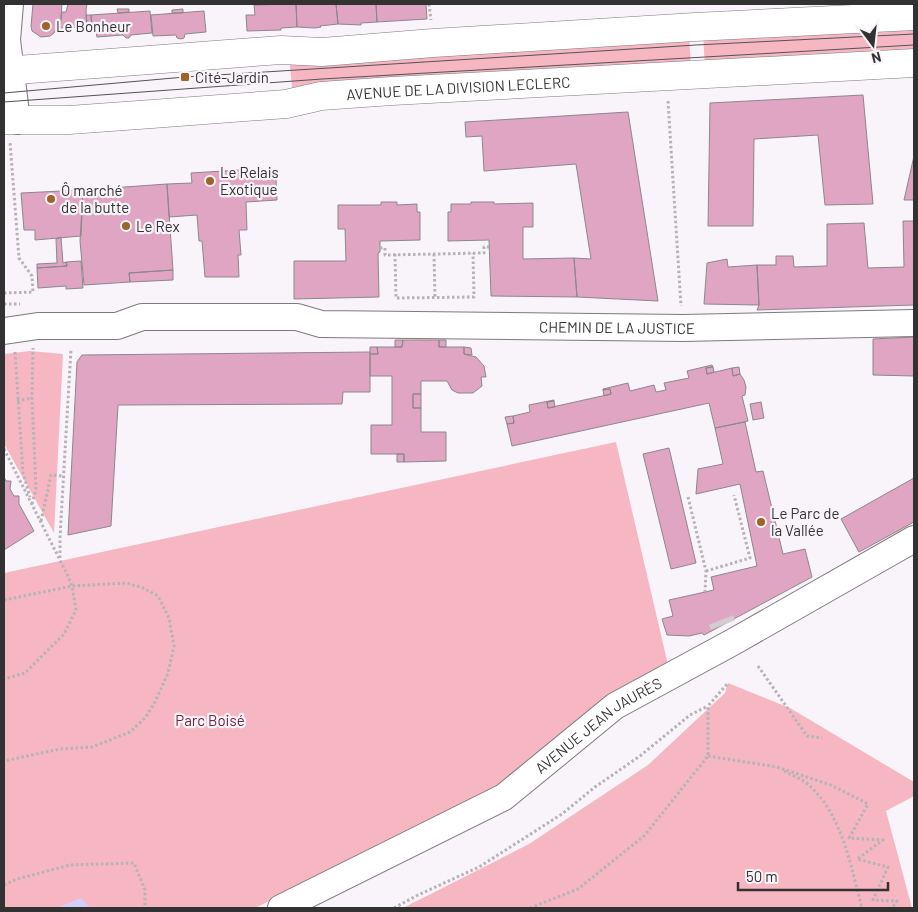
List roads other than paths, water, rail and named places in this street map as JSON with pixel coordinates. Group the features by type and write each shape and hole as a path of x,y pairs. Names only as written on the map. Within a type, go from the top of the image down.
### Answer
{"main road":[{"path":"7,70 281,50 322,52 433,43 695,27 914,16"},
{"name":"AVENUE DE LA DIVISION LECLERC","path":"10,126 286,104 321,96 392,91 914,63"}],"street":[{"path":"10,4 6,33 10,126"},
{"name":"CHEMIN DE LA JUSTICE","path":"18,323 117,326 142,317 224,326 296,317 321,324 683,328 914,323"},
{"name":"AVENUE JEAN JAURÈS","path":"280,908 504,797 615,706 726,639 914,539"}],"tunnel":[{"path":"721,620 723,625"}],"tram line":[{"path":"4,93 185,77 696,45 914,34"},
{"path":"4,102 322,79 914,45"}],"place":[{"name":"Le Bonheur","path":"46,26"},
{"name":"Cité-Jardin","path":"185,77"},
{"name":"Le Relais Exotique","path":"210,181"},
{"name":"Ô marché de la butte","path":"51,199"},
{"name":"Le Rex","path":"126,226"},
{"name":"Le Parc de la Vallée","path":"761,522"}],"park label":[{"name":"Parc Boisé","path":"210,720"}]}
